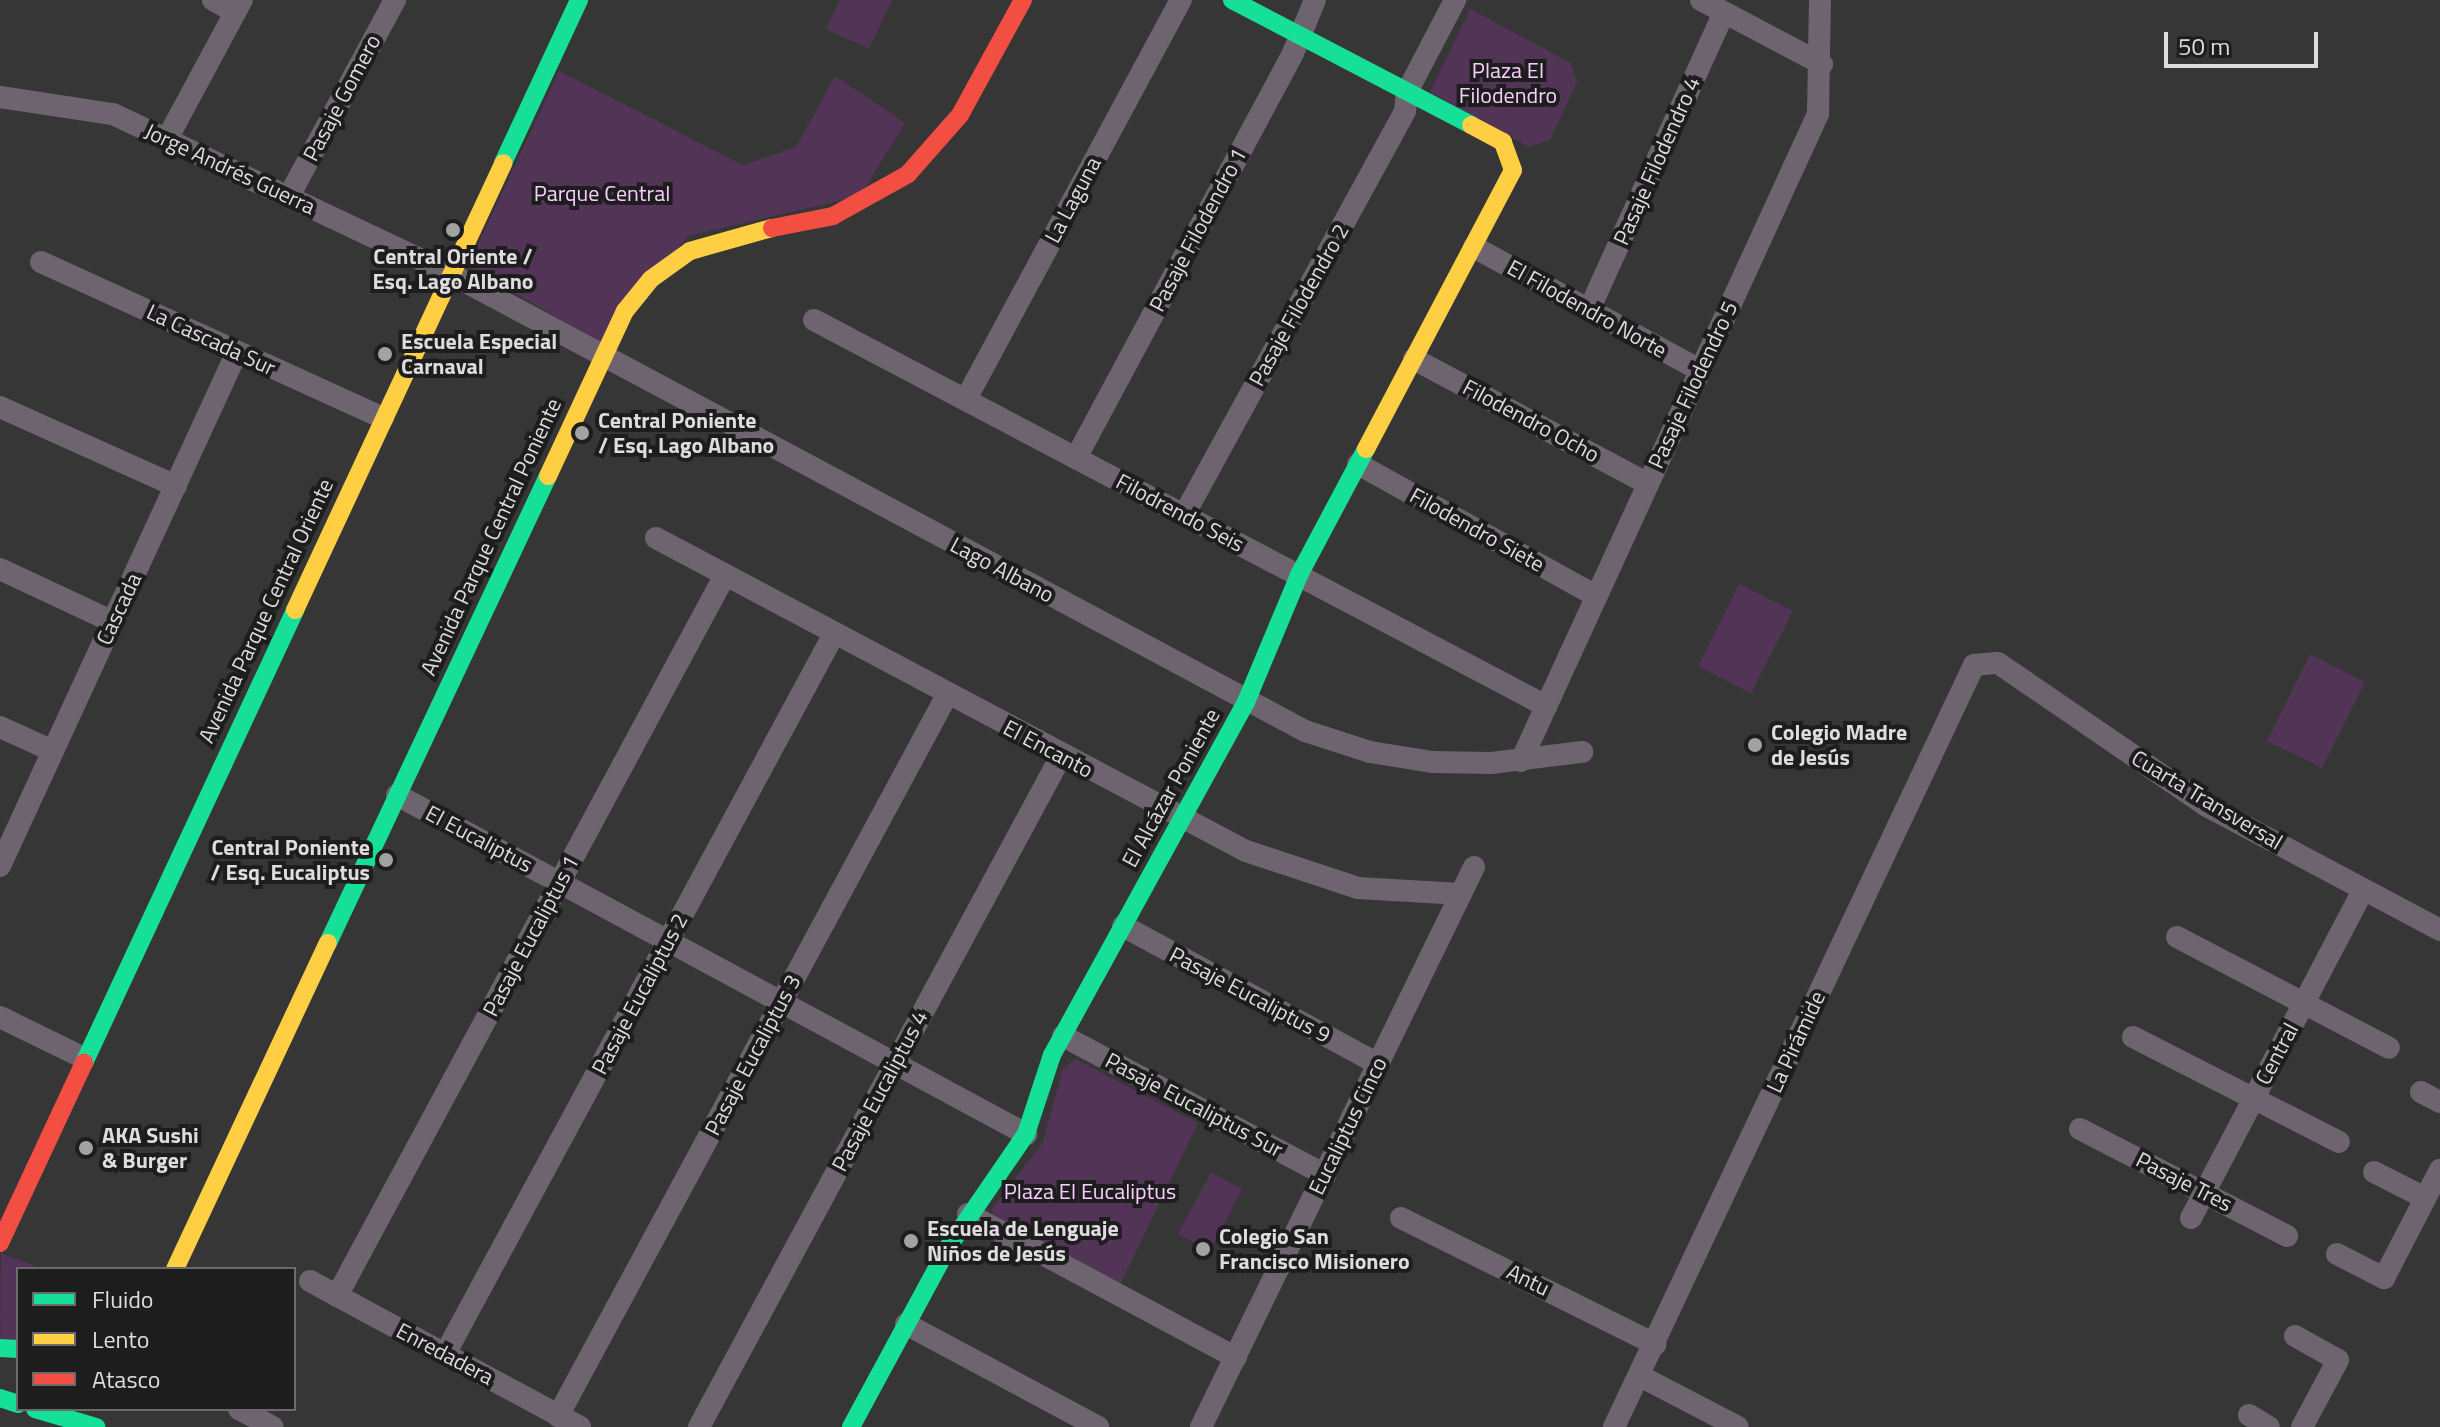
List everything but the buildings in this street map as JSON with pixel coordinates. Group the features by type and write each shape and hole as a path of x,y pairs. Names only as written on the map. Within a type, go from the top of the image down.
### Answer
{"street":[{"path":"167,139 238,6 213,0"},
{"name":"Pasaje Gomero","path":"289,196 395,0"},
{"name":"Avenida Parque Central Oriente","path":"0,1243 579,0"},
{"name":"Avenida Parque Central Poniente","path":"176,1267 603,355 633,299 676,259 715,240 846,212 920,164 960,115 1023,0"},
{"name":"La Laguna","path":"966,399 1181,0"},
{"path":"1232,0 1407,92"},
{"name":"Pasaje Filodendro 1","path":"1076,458 1299,36 1315,0"},
{"name":"Pasaje Filodendro 2","path":"1184,515 1405,111 1407,92 1455,0"},
{"path":"1701,0 1822,64"},
{"name":"Pasaje Filodendro 5","path":"1521,761 1818,114 1822,64 1820,0"},
{"name":"Pasaje Filodendro 4","path":"1589,310 1724,13"},
{"name":"El Alcázar Poniente","path":"851,1427 968,1214 1026,1134 1063,1036 1246,702 1299,575 1511,179 1512,160 1503,142 1407,92"},
{"name":"Jorge Andrés Guerra","path":"0,97 101,110 451,274"},
{"name":"El Filodendro Norte","path":"1474,247 1700,370"},
{"name":"La Cascada Sur","path":"41,262 383,418"},
{"name":"Lago Albano","path":"451,274 1305,731 1370,752 1433,762 1521,761 1582,752"},
{"name":"Filodrendo Seis","path":"814,320 1546,706"},
{"name":"Cascada","path":"0,866 237,352"},
{"name":"Filodendro Ocho","path":"1414,359 1648,484"},
{"path":"0,407 176,486"},
{"name":"Filodendro Siete","path":"1358,464 1596,596"},
{"name":"El Encanto","path":"656,538 1181,820 1261,857 1344,885 1399,894 1461,894"},
{"path":"0,569 113,622"},
{"name":"Pasaje Eucaliptus 1","path":"337,1296 725,575"},
{"name":"Pasaje Eucaliptus 2","path":"445,1354 834,634"},
{"name":"Cuarta Transversal","path":"1981,661 1998,663 2205,805 2440,930"},
{"name":"La Pirámide","path":"1614,1427 1970,671 1981,661"},
{"name":"Pasaje Eucaliptus 3","path":"558,1416 947,695"},
{"path":"0,727 53,751"},
{"name":"Pasaje Eucaliptus 4","path":"699,1427 1061,756"},
{"name":"El Eucaliptus","path":"397,795 1026,1134"},
{"name":"Eucaliptus Cinco","path":"1201,1427 1474,867"},
{"name":"Central","path":"2191,1218 2363,890"},
{"name":"Pasaje Eucaliptus 9","path":"1123,926 1378,1064"},
{"path":"2177,937 2389,1048"},
{"path":"0,1017 84,1058"},
{"name":"Pasaje Eucaliptus Sur","path":"1063,1036 1325,1175"},
{"path":"2133,1037 2339,1142"},
{"name":"Pasaje Tres","path":"2080,1129 2287,1236"},
{"path":"2337,1254 2384,1278 2440,1170"},
{"path":"2374,1172 2425,1198"},
{"path":"968,1214 1236,1358"},
{"name":"Antu","path":"1401,1218 1655,1344"},
{"name":"Enredadera","path":"310,1281 580,1427"},
{"path":"906,1324 1098,1427"},
{"path":"2295,1336 2338,1360 2302,1427"},
{"path":"1640,1376 1738,1427"},
{"path":"42,1411 98,1427"},
{"path":"243,1411 273,1427"}],"green space":[{"path":"840,0 892,0 869,49 826,29"},
{"name":"Plaza El Filodendro","path":"1470,9 1571,63 1577,82 1550,140 1529,147 1430,92"},
{"name":"Parque Central","path":"559,71 743,165 796,147 835,76 905,123 860,196 688,236 601,343 468,266"},
{"path":"1739,584 1793,611 1751,693 1698,666"},
{"path":"2310,654 2365,682 2322,768 2267,741"},
{"name":"Plaza El Eucaliptus","path":"1075,1059 1198,1123 1119,1287 995,1219 991,1210 1042,1144 1063,1069"},
{"path":"1211,1172 1242,1189 1210,1251 1178,1234"},
{"path":"1,1253 38,1267 16,1267 16,1341 0,1340"}],"traffic: fast":[{"path":"503,163 579,0"},
{"path":"1232,0 1471,125"},
{"path":"851,1427 949,1246 1026,1134 1052,1055 1246,702 1299,575 1366,449"},
{"path":"328,943 548,476"},
{"path":"84,1063 295,610"},
{"path":"0,1348 16,1349"},
{"path":"0,1398 16,1403"},
{"path":"42,1411 96,1427"}],"traffic: slow":[{"path":"1366,449 1513,170 1503,142 1471,125"},
{"path":"295,610 503,163"},
{"path":"548,476 625,311 651,279 690,251 772,228"},
{"path":"176,1267 328,943"}],"traffic: jam":[{"path":"772,228 833,216 908,174 960,115 1023,0"},
{"path":"0,1243 84,1063"}],"place":[{"name":"Central Oriente / Esq. Lago Albano","path":"453,230"},
{"name":"Escuela Especial Carnaval","path":"385,354"},
{"name":"Central Poniente / Esq. Lago Albano","path":"582,433"},
{"name":"Colegio Madre de Jesús","path":"1755,745"},
{"name":"Central Poniente / Esq. Eucaliptus","path":"386,860"},
{"name":"AKA Sushi & Burger","path":"86,1148"},
{"name":"Escuela de Lenguaje Niños de Jesús","path":"911,1241"},
{"name":"Colegio San Francisco Misionero","path":"1203,1249"}]}
